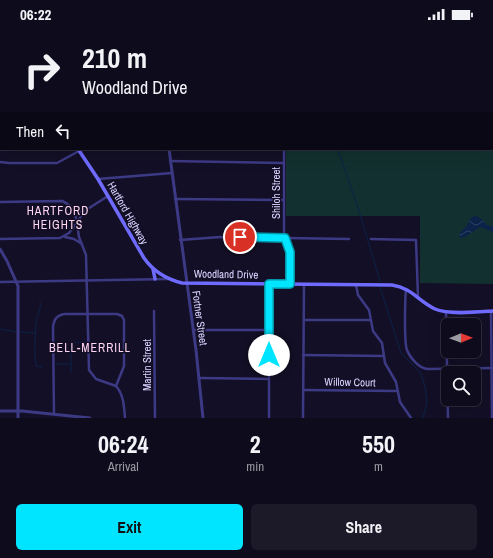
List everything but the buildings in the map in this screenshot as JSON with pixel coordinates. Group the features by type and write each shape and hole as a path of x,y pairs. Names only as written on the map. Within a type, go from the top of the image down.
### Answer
{"main road":[{"name":"Hartford Highway","path":"79,150 98,179 140,252 154,269 169,279"},
{"path":"154,269 155,279"},
{"name":"Woodland Drive","path":"169,279 186,282 392,285 406,289 434,309 446,312 492,311"}],"street":[{"path":"0,162 9,164 57,162 64,160 79,150"},
{"name":"Fortner Street","path":"169,150 203,418"},
{"name":"Shiloh Street","path":"284,150 285,238 290,252 290,284"},
{"path":"170,161 284,163"},
{"path":"98,179 172,173"},
{"path":"63,237 72,231 85,212 108,196"},
{"path":"175,199 284,200"},
{"path":"0,202 58,200 66,202 74,210 79,237 86,255 89,370 96,379 116,386 124,402 125,418"},
{"path":"74,210 85,212"},
{"path":"0,239 63,237 82,244"},
{"path":"180,240 220,237 349,239"},
{"path":"371,239 416,240 418,297"},
{"path":"0,249 18,286 18,418"},
{"name":"Woodland Drive","path":"0,282 169,279"},
{"path":"269,284 269,418"},
{"path":"303,418 304,284"},
{"path":"356,284 358,295 369,310 373,331 383,347 386,366 396,382 400,402 411,418"},
{"path":"406,289 406,346 408,352 422,368 441,369"},
{"name":"Martin Street","path":"154,311 155,418"},
{"path":"492,311 492,418"},
{"path":"446,312 447,366"},
{"path":"54,414 53,326 58,316 119,314 124,318 124,366 116,386"},
{"path":"304,320 371,320"},
{"path":"193,330 269,330"},
{"path":"303,355 384,356"},
{"path":"481,368 492,368"},
{"path":"199,378 269,379"},
{"name":"Willow Court","path":"303,390 397,391"},
{"path":"448,406 448,418"},
{"path":"0,411 18,411 90,418"}],"green space":[{"path":"286,150 493,150 493,284 420,283 420,216 286,216"}],"water":[{"path":"474,216 480,218 488,225 493,226 493,232 480,227 465,237 460,238 459,234"}],"waterway":[{"path":"338,150 359,211 380,281"},
{"path":"380,287 401,353 420,372 425,386 427,402 423,418"},
{"path":"40,302 40,308 36,321 35,356 36,366 42,367"},
{"path":"0,329 16,332"},
{"path":"20,332 35,333"},
{"path":"71,372 71,343 86,342"},
{"path":"56,364 70,364"}],"district":[{"name":"HARTFORD HEIGHTS","path":"58,218"},
{"name":"BELL-MERRILL","path":"90,348"}],"route":[{"path":"240,237 285,238 290,249 290,284 269,284 269,355"}]}
